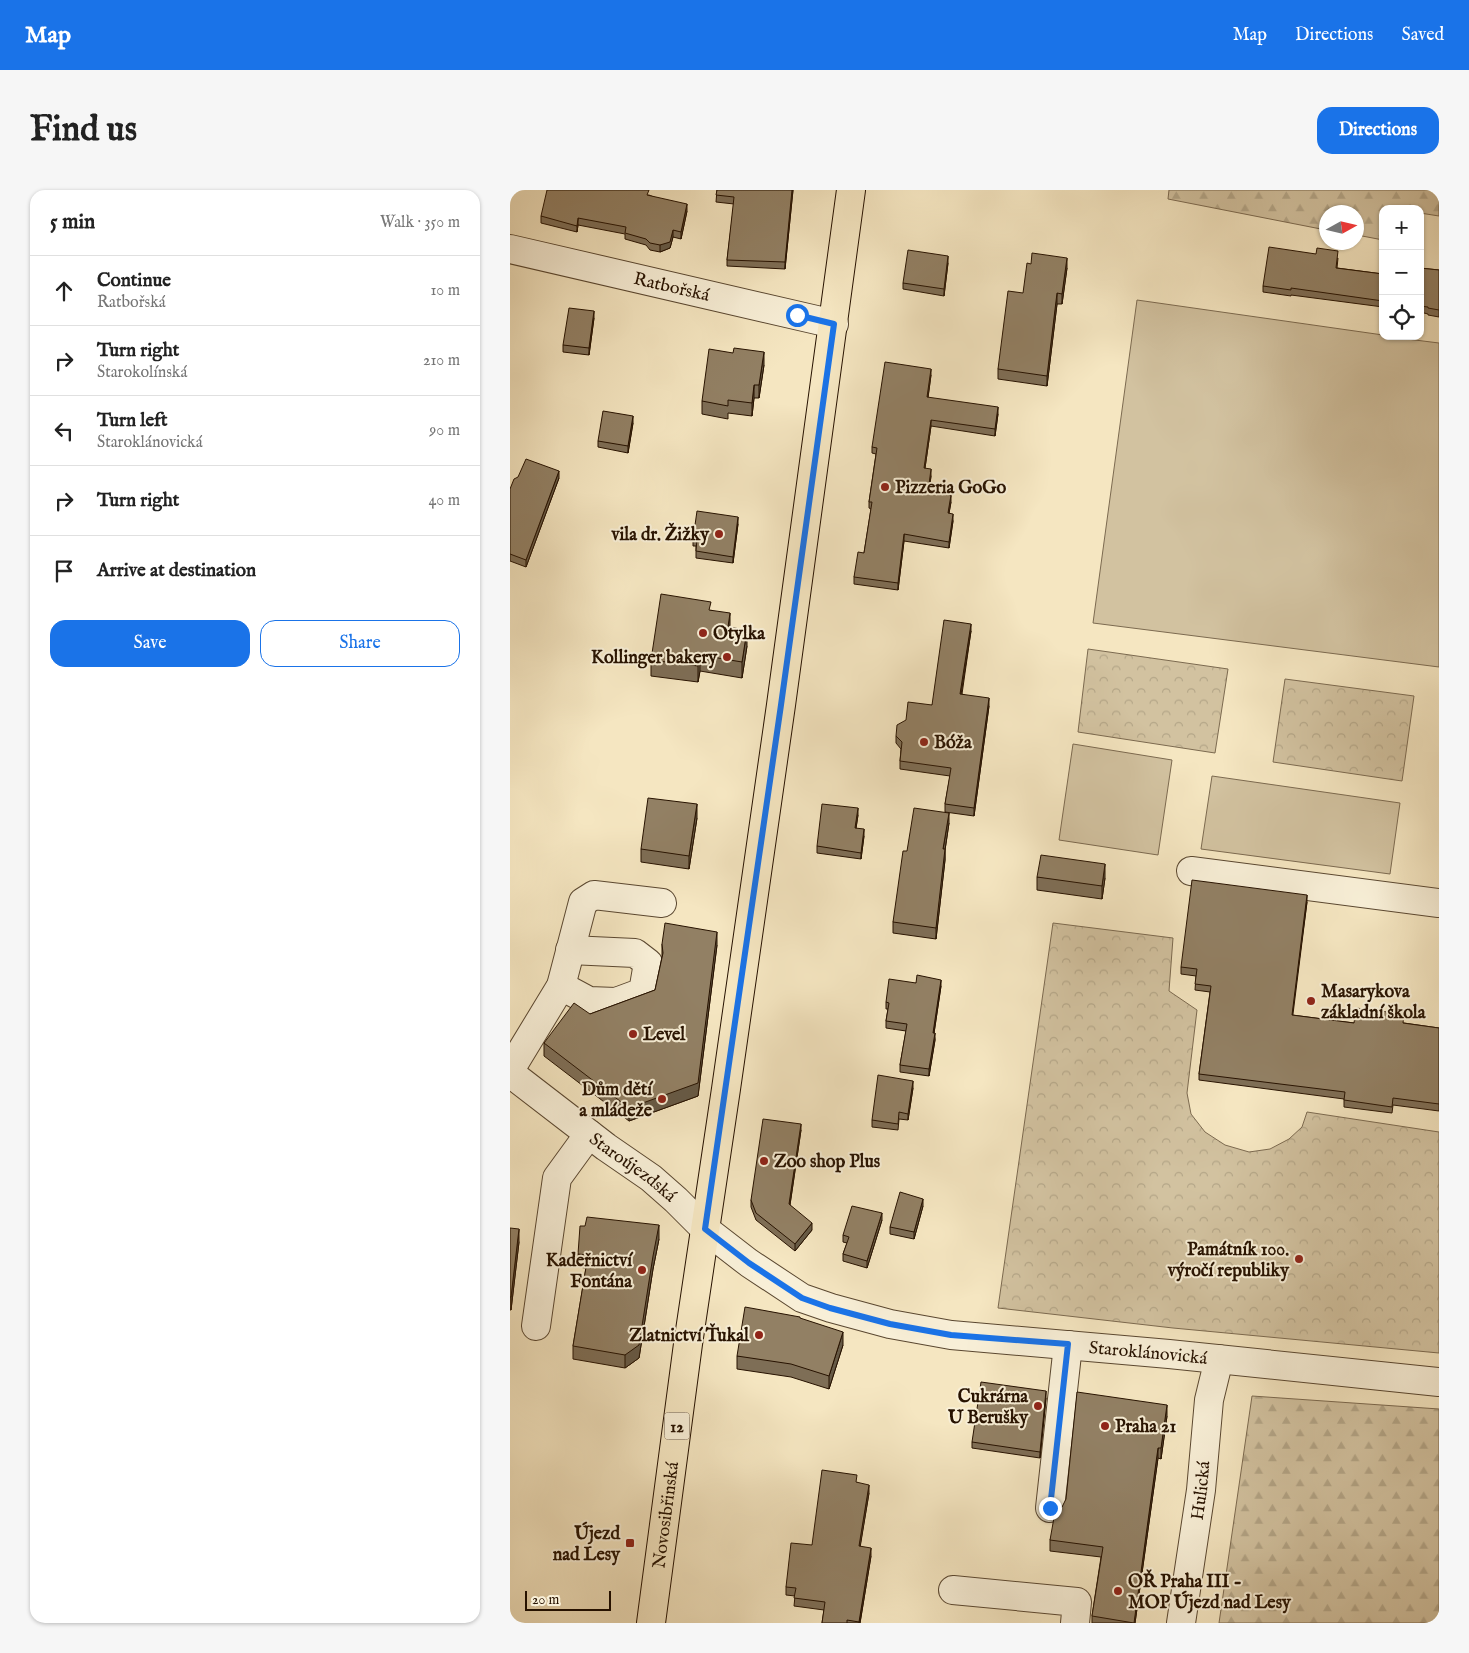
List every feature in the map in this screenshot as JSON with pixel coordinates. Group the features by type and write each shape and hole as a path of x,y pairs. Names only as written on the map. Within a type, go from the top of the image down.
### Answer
{"main road":[{"name":"12","path":"705,1229 781,705 851,190"},
{"name":"Novosibřinská","path":"651,1623 705,1229"}],"street":[{"name":"Ratbořská","path":"510,249 834,324"},
{"path":"1191,871 1439,903"},
{"path":"510,1071 561,986 582,902 594,895 662,903"},
{"path":"561,986 589,1001 616,1002 643,992 648,963 635,953 570,950"},
{"name":"Staroújezdská","path":"510,1071 589,1134 651,1178 705,1229"},
{"path":"536,1326 557,1178 589,1134"},
{"name":"Staroklánovická","path":"705,1229 749,1263 802,1298 830,1308 890,1324 951,1335 1068,1344 1439,1382"},
{"path":"1050,1508 1068,1344"},
{"name":"Hulická","path":"1181,1623 1201,1490 1209,1400 1218,1359"},
{"path":"952,1590 1077,1602 1075,1623"}],"green space":[{"path":"1169,190 1439,190 1439,216 1424,214 1424,205 1379,205 1379,239 1364,236 1364,205 1319,205 1319,229 1168,199"},
{"path":"1137,300 1379,334 1379,340 1415,340 1439,343 1439,667 1093,623"},
{"path":"1088,649 1228,669 1215,753 1078,732"},
{"path":"1285,679 1414,696 1402,781 1273,762"},
{"path":"1073,744 1172,760 1158,855 1059,840"},
{"path":"1212,776 1400,803 1390,874 1201,849"},
{"path":"1053,923 1173,938 1169,991 1197,1010 1187,1093 1191,1114 1205,1132 1225,1145 1249,1152 1270,1149 1289,1139 1302,1127 1307,1112 1439,1132 1439,1353 1173,1328 998,1308"},
{"path":"1252,1396 1439,1409 1439,1623 1219,1623"}],"building":[{"path":"547,190 649,190 647,195 687,204 681,232 673,230 670,242 660,245 625,233 626,227 578,218 577,226 541,216"},
{"path":"717,190 792,190 785,262 727,260 734,197 716,195"},
{"path":"1269,247 1316,254 1317,248 1319,250 1338,251 1336,268 1379,273 1379,300 1291,288 1291,290 1263,286"},
{"path":"908,250 948,256 944,289 903,283"},
{"path":"1032,253 1067,258 1062,294 1057,293 1047,376 998,369 1008,291 1023,293 1027,263 1031,264"},
{"path":"1424,268 1439,270 1439,310 1424,306"},
{"path":"569,308 594,311 589,348 563,345"},
{"path":"734,348 764,352 759,385 754,385 752,403 728,400 728,406 702,401 709,349 733,353"},
{"path":"885,362 931,369 927,397 998,407 995,429 931,420 924,468 931,469 928,492 951,495 948,513 953,514 949,542 904,534 898,583 854,577 858,552 864,553 872,502 869,502 877,448 872,447"},
{"path":"603,411 633,416 628,446 598,441"},
{"path":"526,459 559,471 526,560 510,554 510,489"},
{"name":"vila dr. Žižky","path":"697,511 738,517 733,557 696,551 697,539 693,539"},
{"path":"661,594 711,602 709,610 730,613 728,627 747,630 742,662 700,655 698,666 651,660"},
{"path":"944,620 971,624 960,694 989,698 974,808 945,804 951,768 900,761 902,742 896,736 897,725 906,720 908,702 932,705"},
{"path":"648,798 697,804 689,856 641,849"},
{"path":"822,804 858,808 855,828 864,829 861,853 817,846"},
{"path":"914,808 949,813 943,849 945,849 936,928 893,922 903,851 907,851"},
{"path":"1041,855 1105,864 1102,886 1037,877"},
{"path":"1192,880 1307,895 1292,1015 1354,1023 1356,1008 1404,1014 1403,1023 1439,1028 1439,1104 1393,1098 1392,1107 1344,1100 1345,1092 1199,1074 1211,986 1195,984 1197,969 1181,967"},
{"name":"Level","path":"665,923 717,932 698,1083 629,1108 544,1043 574,1003 590,1014 655,990 663,953 662,944"},
{"path":"917,975 941,980 929,1069 900,1065 907,1024 886,1021 889,1003 886,1002 889,979 916,983"},
{"path":"878,1075 913,1081 908,1114 899,1112 898,1124 872,1120"},
{"path":"763,1119 801,1124 789,1204 812,1223 795,1244 756,1213 751,1200"},
{"path":"900,1192 923,1199 914,1232 890,1227"},
{"path":"852,1206 882,1213 867,1261 843,1254 849,1237 843,1235"},
{"path":"587,1217 659,1225 639,1345 625,1355 573,1346 588,1255 578,1254 580,1226 585,1226"},
{"path":"510,1228 519,1229 511,1297 510,1297"},
{"path":"745,1307 800,1317 843,1332 829,1376 791,1364 737,1356"},
{"path":"981,1382 1046,1391 1040,1452 972,1442"},
{"path":"1077,1392 1167,1405 1161,1448 1158,1448 1134,1623 1092,1616 1103,1547 1050,1540 1055,1512 1062,1507 1066,1499"},
{"path":"822,1470 857,1475 856,1482 869,1485 859,1546 871,1548 859,1622 847,1620 847,1623 822,1623 825,1602 794,1598 796,1588 786,1587 791,1543 812,1545"}],"place":[{"name":"Pizzeria GoGo","path":"885,487"},
{"name":"vila dr. Žižky","path":"719,534"},
{"name":"Otylka","path":"703,633"},
{"name":"Kollinger bakery","path":"727,657"},
{"name":"Bóža","path":"924,742"},
{"name":"Masarykova základní škola","path":"1311,1001"},
{"name":"Level","path":"633,1034"},
{"name":"Dům dětí a mládeže","path":"662,1099"},
{"name":"Zoo shop Plus","path":"764,1161"},
{"name":"Památník 100. výročí republiky","path":"1299,1259"},
{"name":"Kadeřnictví Fontána","path":"642,1270"},
{"name":"Zlatnictví Ťukal","path":"759,1335"},
{"name":"Cukrárna U Berušky","path":"1038,1406"},
{"name":"Praha 21","path":"1105,1426"},
{"name":"Újezd nad Lesy","path":"630,1543"},
{"name":"OŘ Praha III - MOP Újezd nad Lesy","path":"1118,1591"}],"route":[{"path":"797,315 834,324 705,1229 749,1263 802,1298 830,1308 890,1324 951,1335 1068,1344 1050,1508"}]}
